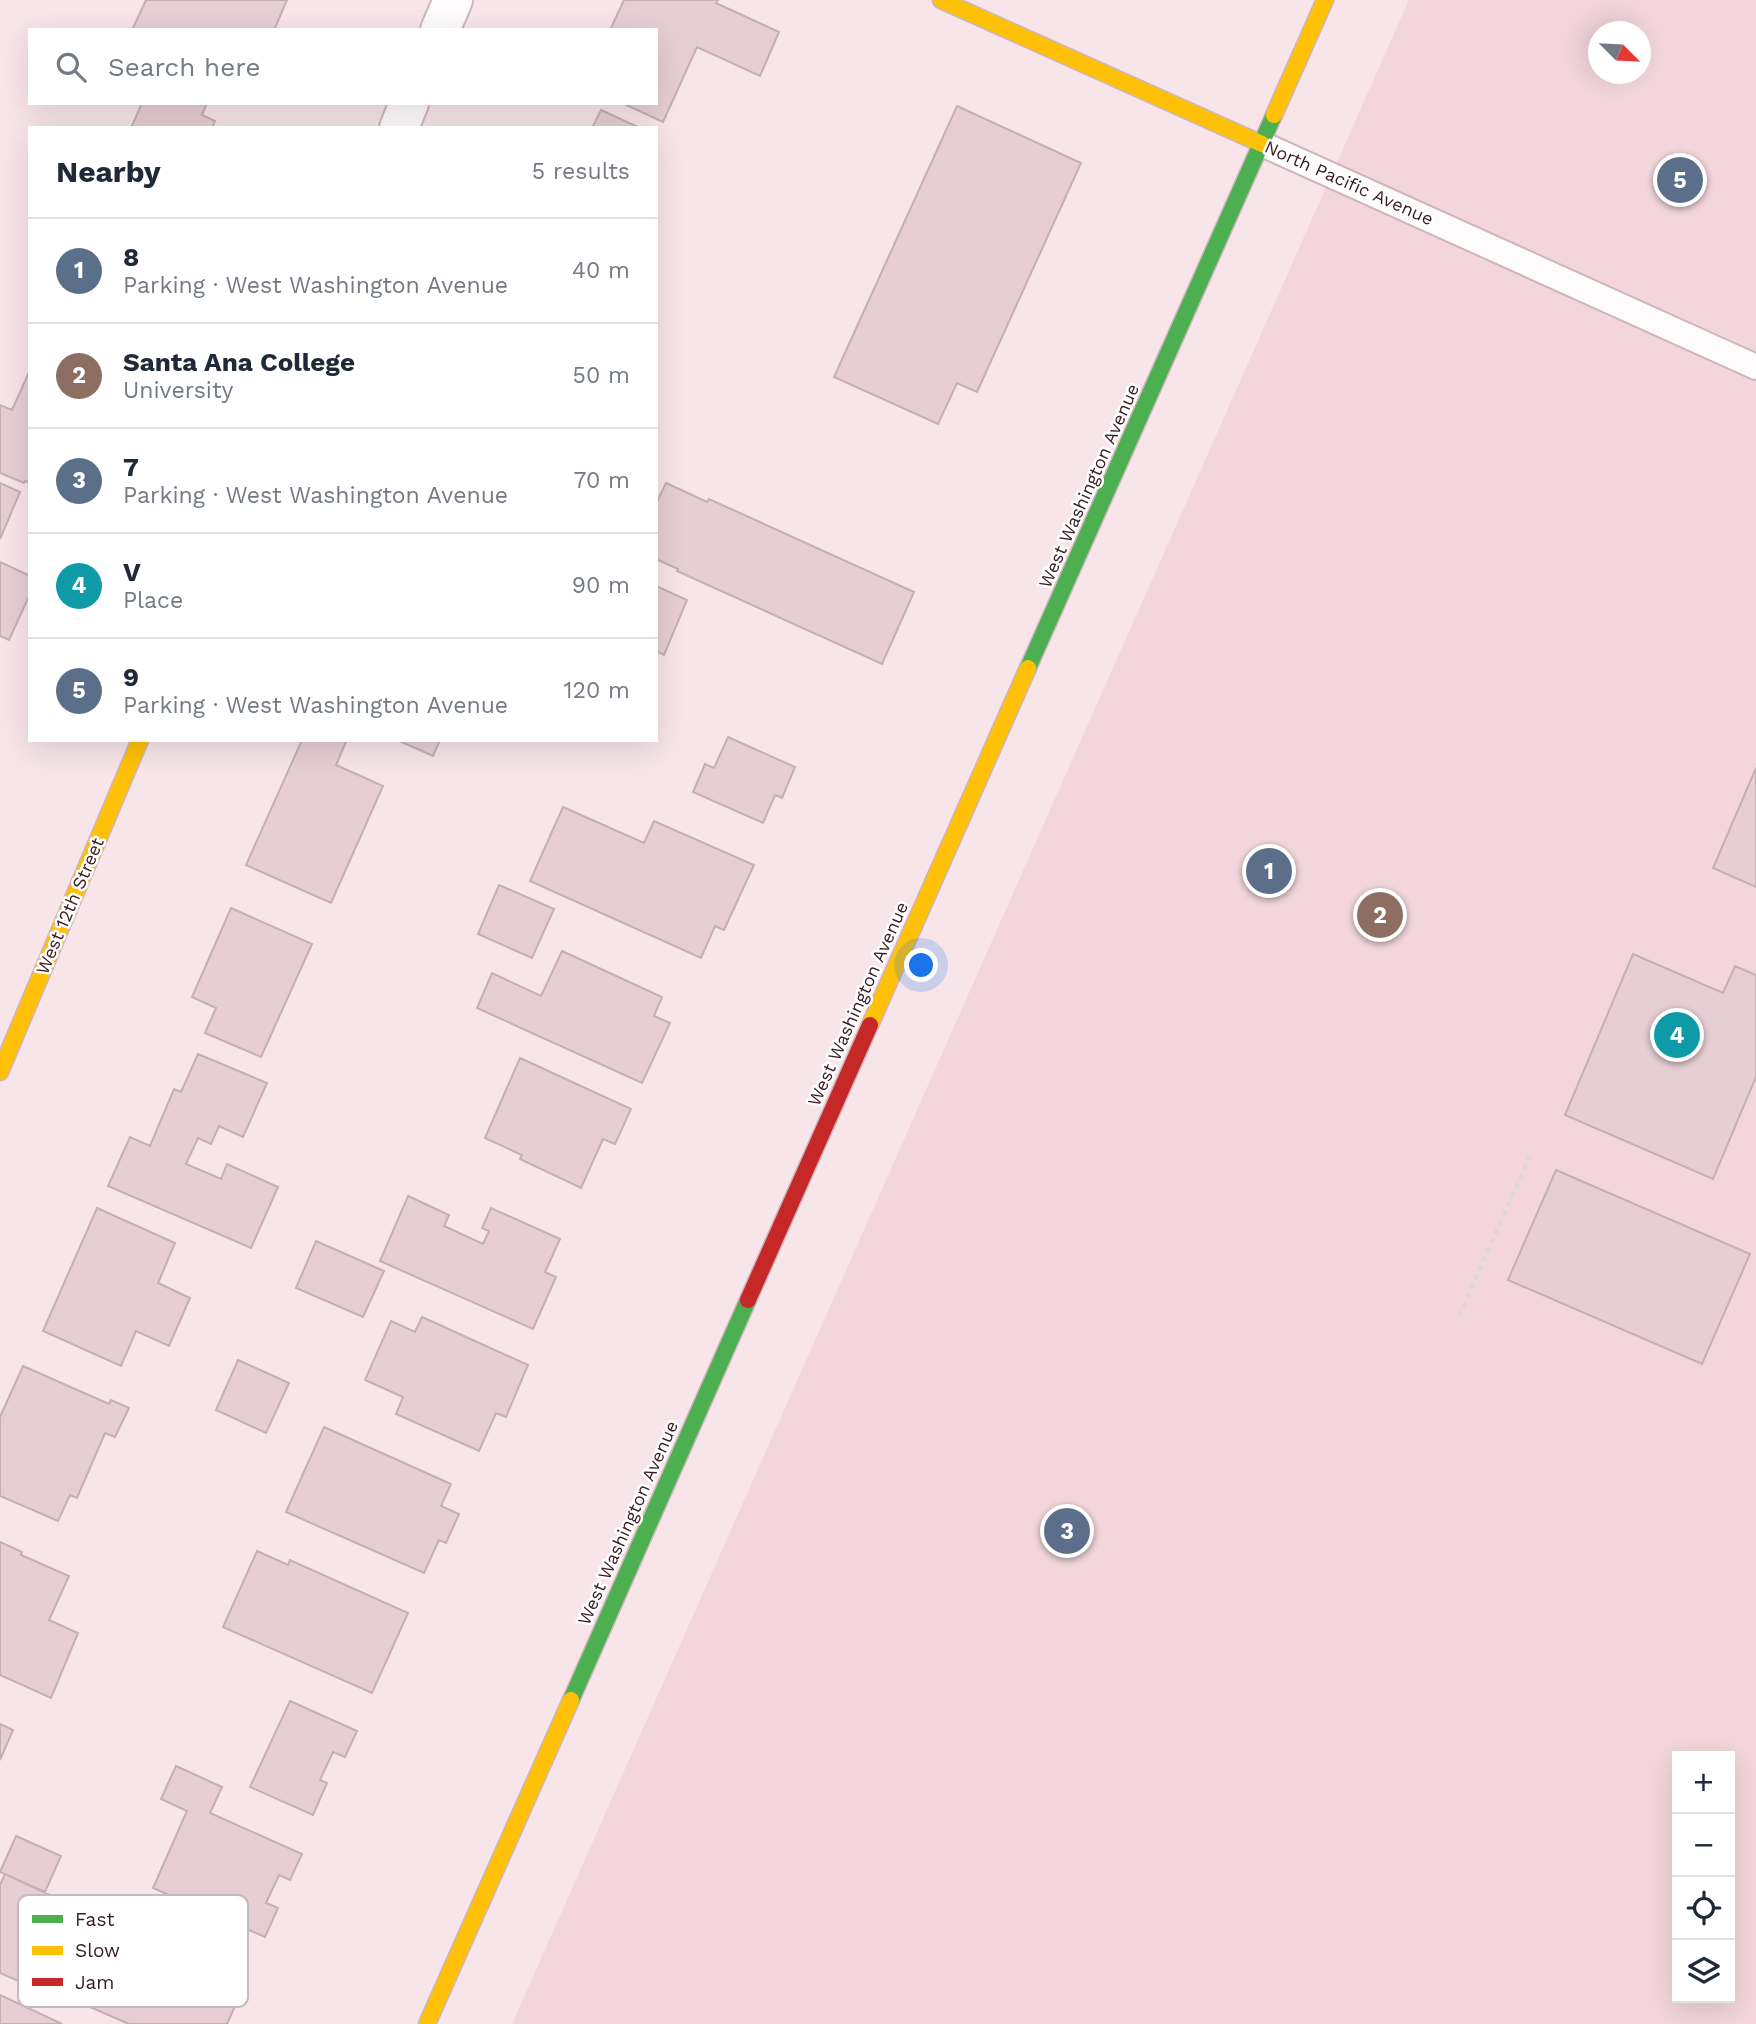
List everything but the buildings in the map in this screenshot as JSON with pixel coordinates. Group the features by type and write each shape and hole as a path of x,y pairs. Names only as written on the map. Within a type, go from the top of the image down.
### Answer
{"street":[{"path":"441,28 453,0"},
{"name":"North Pacific Avenue","path":"941,0 1262,144"},
{"name":"West Washington Avenue","path":"426,2024 1325,0"},
{"path":"400,126 408,105"},
{"name":"West 12th Street","path":"0,1072 139,742"}],"lane":[{"name":"North Pacific Avenue","path":"1262,144 1756,367"}],"path":[{"path":"1459,1316 1530,1156"}],"shaded area":[{"path":"1409,0 1756,0 1756,2024 512,2024"}],"traffic: fast":[{"path":"1028,668 1274,115"},
{"path":"571,1700 748,1300"}],"traffic: slow":[{"path":"941,0 1262,144"},
{"path":"1274,115 1325,0"},
{"path":"870,1025 1028,668"},
{"path":"0,1072 139,742"},
{"path":"427,2024 571,1700"}],"traffic: jam":[{"path":"748,1300 870,1025"}],"place":[{"name":"9","path":"1680,180"},
{"name":"8","path":"1269,871"},
{"name":"Santa Ana College","path":"1380,915"},
{"name":"V","path":"1677,1035"},
{"name":"7","path":"1067,1531"}]}
